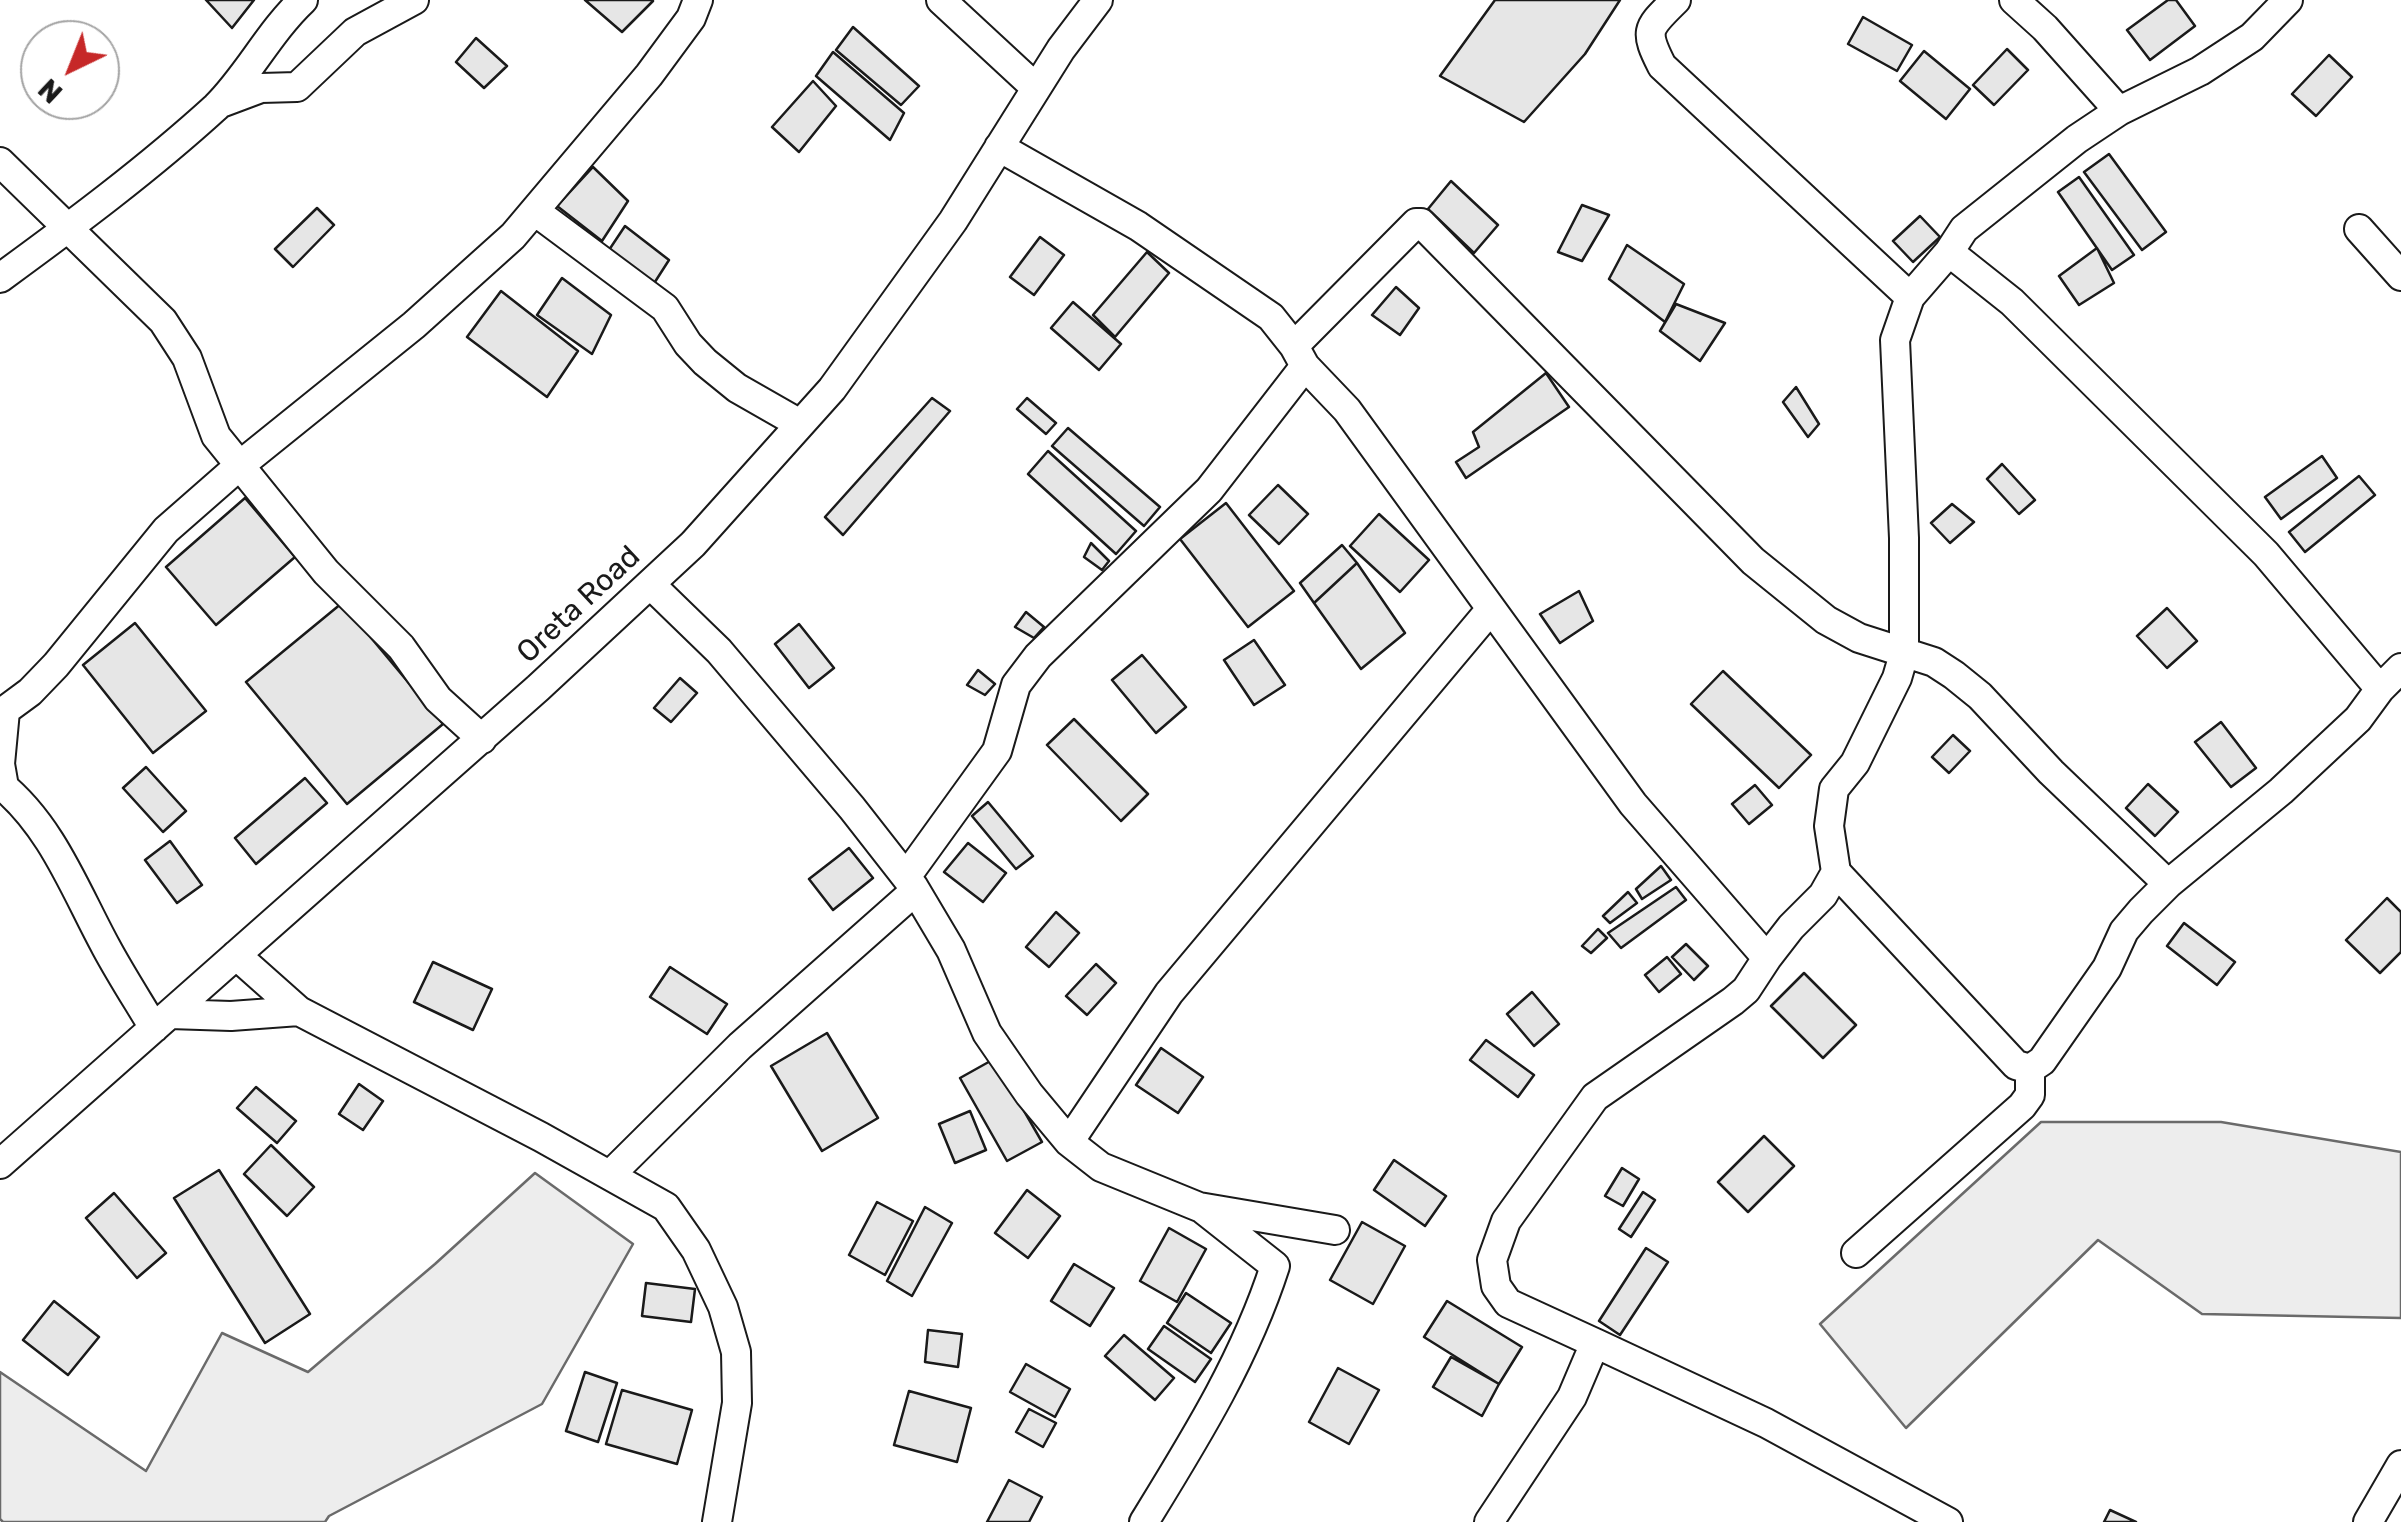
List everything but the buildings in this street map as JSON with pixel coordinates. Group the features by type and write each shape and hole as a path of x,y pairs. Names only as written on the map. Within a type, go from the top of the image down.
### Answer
{"street":[{"path":"0,278 68,230 220,104 303,0"},
{"path":"220,104 260,88 297,87 355,32 414,0"},
{"path":"299,1011 162,1021 106,948 61,857 2,785 2,712 30,692 56,665 166,530 414,324 536,212 649,75 690,18 698,0"},
{"path":"941,0 1036,88"},
{"name":"Oreta Road","path":"0,1164 482,738 693,544 832,388 931,252 1036,88 1098,0"},
{"path":"1676,0 1651,25 1649,41 1662,66 1910,297"},
{"path":"2014,0 2045,28 2119,110"},
{"path":"2030,1070 2016,1066 1836,872 1829,826 1834,788 1855,763 1897,678 1904,654 1904,538 1895,340 1910,297 1964,229 2119,110 2200,71 2252,37 2288,0"},
{"path":"999,147 1138,226 1271,317 1348,410 1632,804 1767,958"},
{"path":"0,162 163,322 187,358 216,436 239,466 326,572 401,647 438,699 482,738"},
{"path":"536,212 665,308 688,344 737,388 800,424"},
{"path":"610,1175 911,884 996,751 1016,685 1038,656 1209,490 1300,356 1416,223 1422,223 1753,561 1826,620 1859,638 1934,662 1980,696 2050,772 2168,884"},
{"path":"2360,229 2401,276"},
{"path":"1949,252 2012,302 2266,554 2380,689"},
{"path":"650,584 719,650 911,884 952,950 987,1034 1069,1142 1101,1167 1199,1207 1335,1230"},
{"path":"1069,1142 1169,994 1491,609"},
{"path":"2030,1070 2042,1061 2095,986 2124,931 2168,884 2281,791 2358,718 2401,668"},
{"path":"1836,872 1823,895 1791,927 1746,990 1595,1097 1506,1221 1492,1260 1496,1286 1508,1303 1766,1424 1948,1522"},
{"path":"236,955 299,1011 666,1206 696,1250 723,1308 736,1352 737,1404 718,1522"},
{"path":"1856,1253 2022,1106 2030,1096 2030,1070"},
{"path":"1144,1522 1214,1408 1256,1322 1274,1266 1199,1207"},
{"path":"1489,1522 1572,1396 1596,1344"},
{"path":"2368,1522 2401,1465"}],"shaded area":[{"path":"2041,1122 2221,1122 2401,1152 2401,1318 2202,1314 2098,1240 1906,1428 1820,1324"},
{"path":"535,1173 633,1244 542,1404 329,1516 325,1522 0,1519 0,1372 146,1471 222,1333 308,1372"}]}
